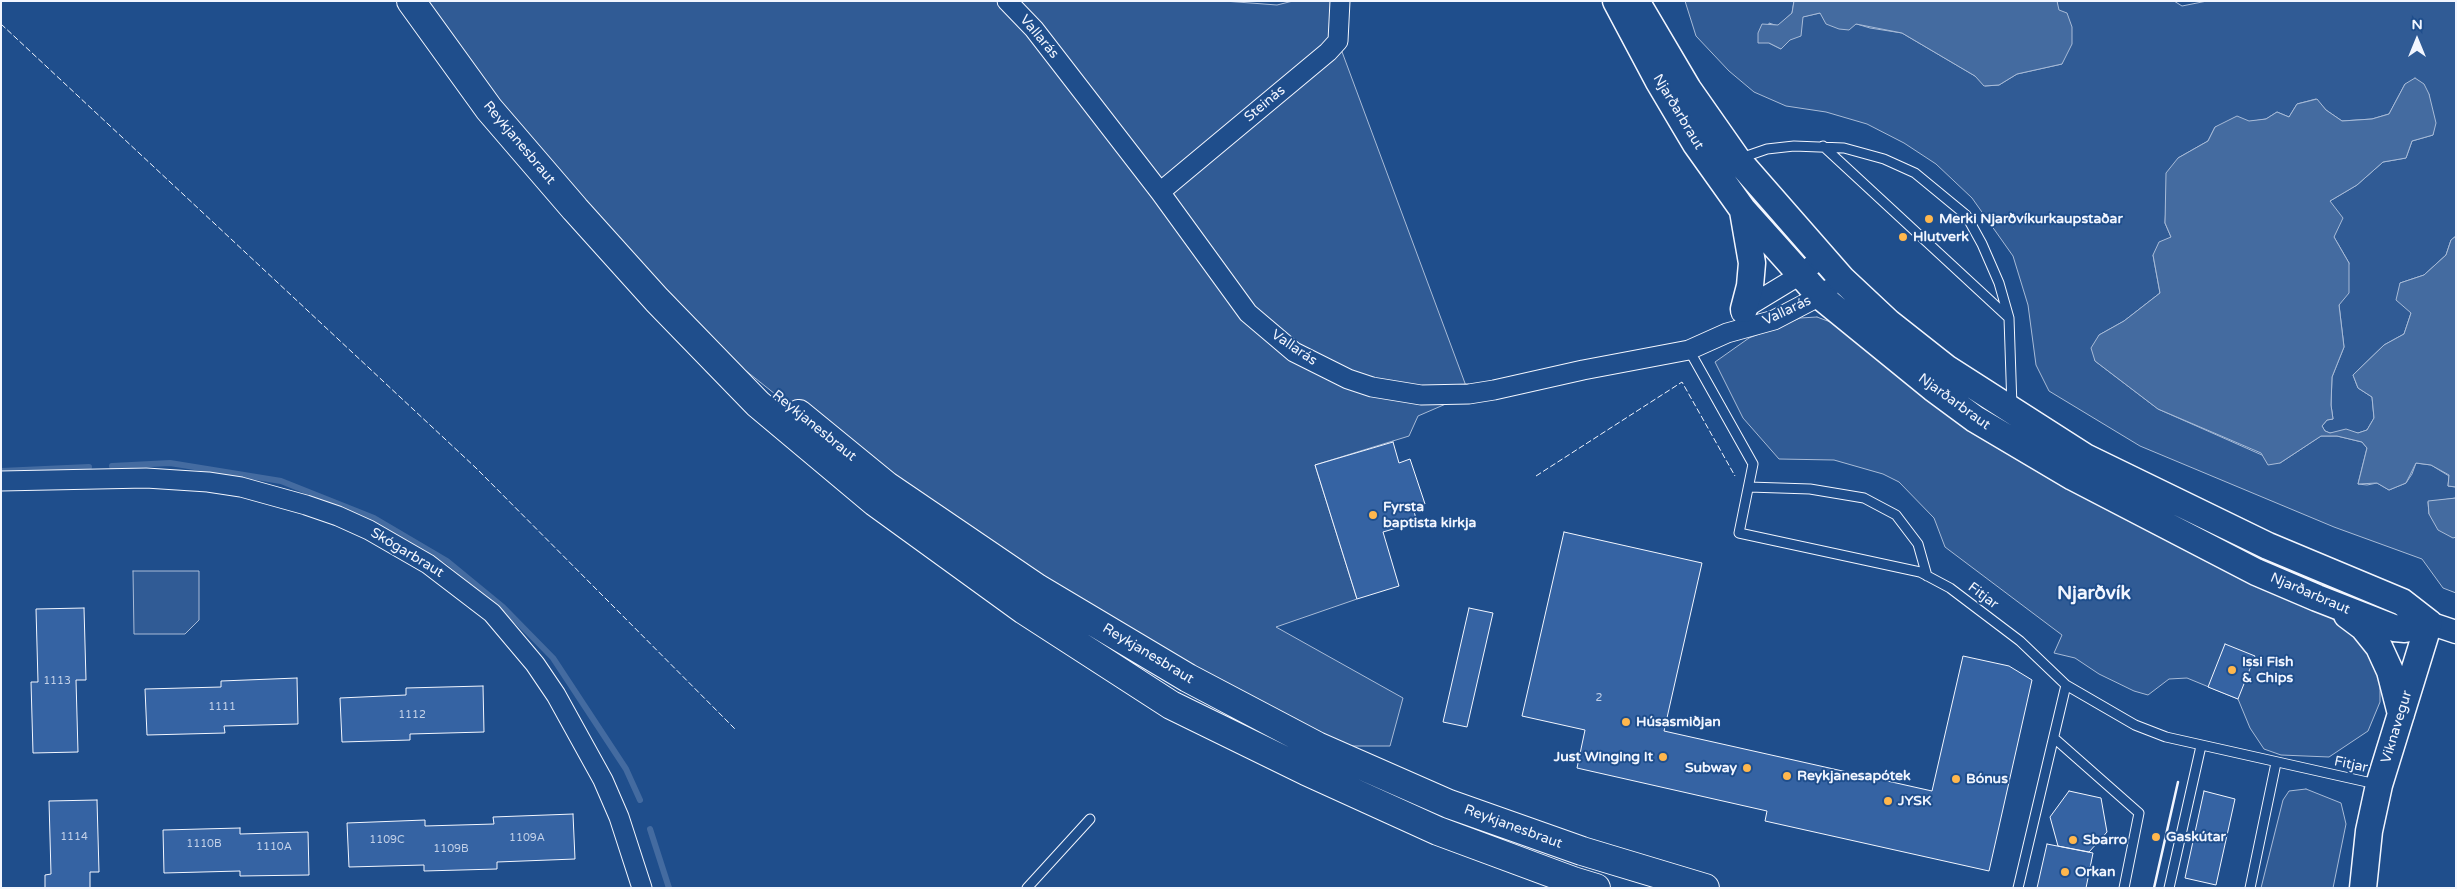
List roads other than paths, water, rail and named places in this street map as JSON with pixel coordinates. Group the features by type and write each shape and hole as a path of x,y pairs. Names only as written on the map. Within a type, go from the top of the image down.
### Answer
{"highway":[{"name":"Reykjanesbraut","path":"411,1 489,109 657,300 758,404 875,502 1024,610 1171,705 1306,771 1438,831 1596,888"},
{"name":"Reykjanesbraut","path":"657,300 887,486 1037,588 1188,678 1317,746 1449,804 1582,851 1705,888"}],"main road":[{"name":"Njarðarbraut","path":"1616,1 1658,80 1696,144 1743,210 1820,296 1933,388 1975,419 2020,447 2139,513 2256,572 2394,628 2405,629 2429,623"},
{"name":"Njarðarbraut","path":"1636,1 1688,89 1737,159 1842,279 1889,323 1946,368 2085,456 2268,546 2402,602 2429,623"},
{"path":"1743,210 1752,263 1750,286 1744,309"},
{"path":"2337,606 2363,627 2379,647 2390,671 2401,714"},
{"name":"Viknavegur","path":"2363,888 2370,831 2379,785 2429,623"},
{"name":"Viknavegur","path":"2351,888 2370,831"}],"street":[{"name":"Vallarás","path":"1008,1 1034,29 1160,192 1237,299 1261,325 1280,341 1310,361 1335,374 1372,387 1421,395 1469,394 1689,350 1727,333 1774,320 1820,296 1842,279"},
{"name":"Steinás","path":"1160,192 1328,52 1338,41 1340,1"},
{"name":"Vallarás","path":"1727,333 1744,309 1800,275 1822,258"},
{"name":"Skógarbraut","path":"1,481 146,478 208,482 241,488 298,502 338,516 369,530 428,564 492,613 535,664 556,696 603,780 619,817 642,888"},
{"name":"Njarðarbraut","path":"2429,623 2456,632"}],"lane":[{"path":"1737,159 1767,149 1804,145 1844,148 1884,159 1915,173 1966,216 1982,244 1999,282 2009,318 2012,410"},
{"path":"1823,146 2009,318"},
{"name":"Fitjar","path":"1689,350 1753,464 1739,533 1920,572 1950,588 2020,641 2066,685 2135,725 2166,737 2201,746 2379,785"},
{"path":"1749,487 1810,489 1864,498 1896,515 1918,544 1928,576"},
{"path":"2018,888 2066,685"},
{"path":"2054,738 2139,813 2124,888"},
{"path":"2169,888 2201,746"},
{"path":"2250,888 2276,763"},
{"path":"1027,888 1090,819"}],"waterway":[{"path":"112,466 170,463 281,481 374,518 447,561 503,607 553,658 626,769 640,800"},
{"path":"1,471 89,467"},
{"path":"650,829 669,888"}],"place":[{"name":"Merki Njarðvíkurkaupstaðar","path":"1929,219"},
{"name":"Hlutverk","path":"1903,237"},
{"name":"Fyrsta baptista kirkja","path":"1373,515"},
{"name":"Issi Fish & Chips","path":"2232,670"},
{"name":"Húsasmiðjan","path":"1626,722"},
{"name":"Just Winging It","path":"1663,757"},
{"name":"Subway","path":"1747,768"},
{"name":"Reykjanesapótek","path":"1787,776"},
{"name":"Bónus","path":"1956,779"},
{"name":"JYSK","path":"1888,801"},
{"name":"Gaskútar","path":"2156,837"},
{"name":"Sbarro","path":"2073,840"},
{"name":"Orkan","path":"2065,872"}],"district":[{"name":"Njarðvík","path":"2094,594"}]}
